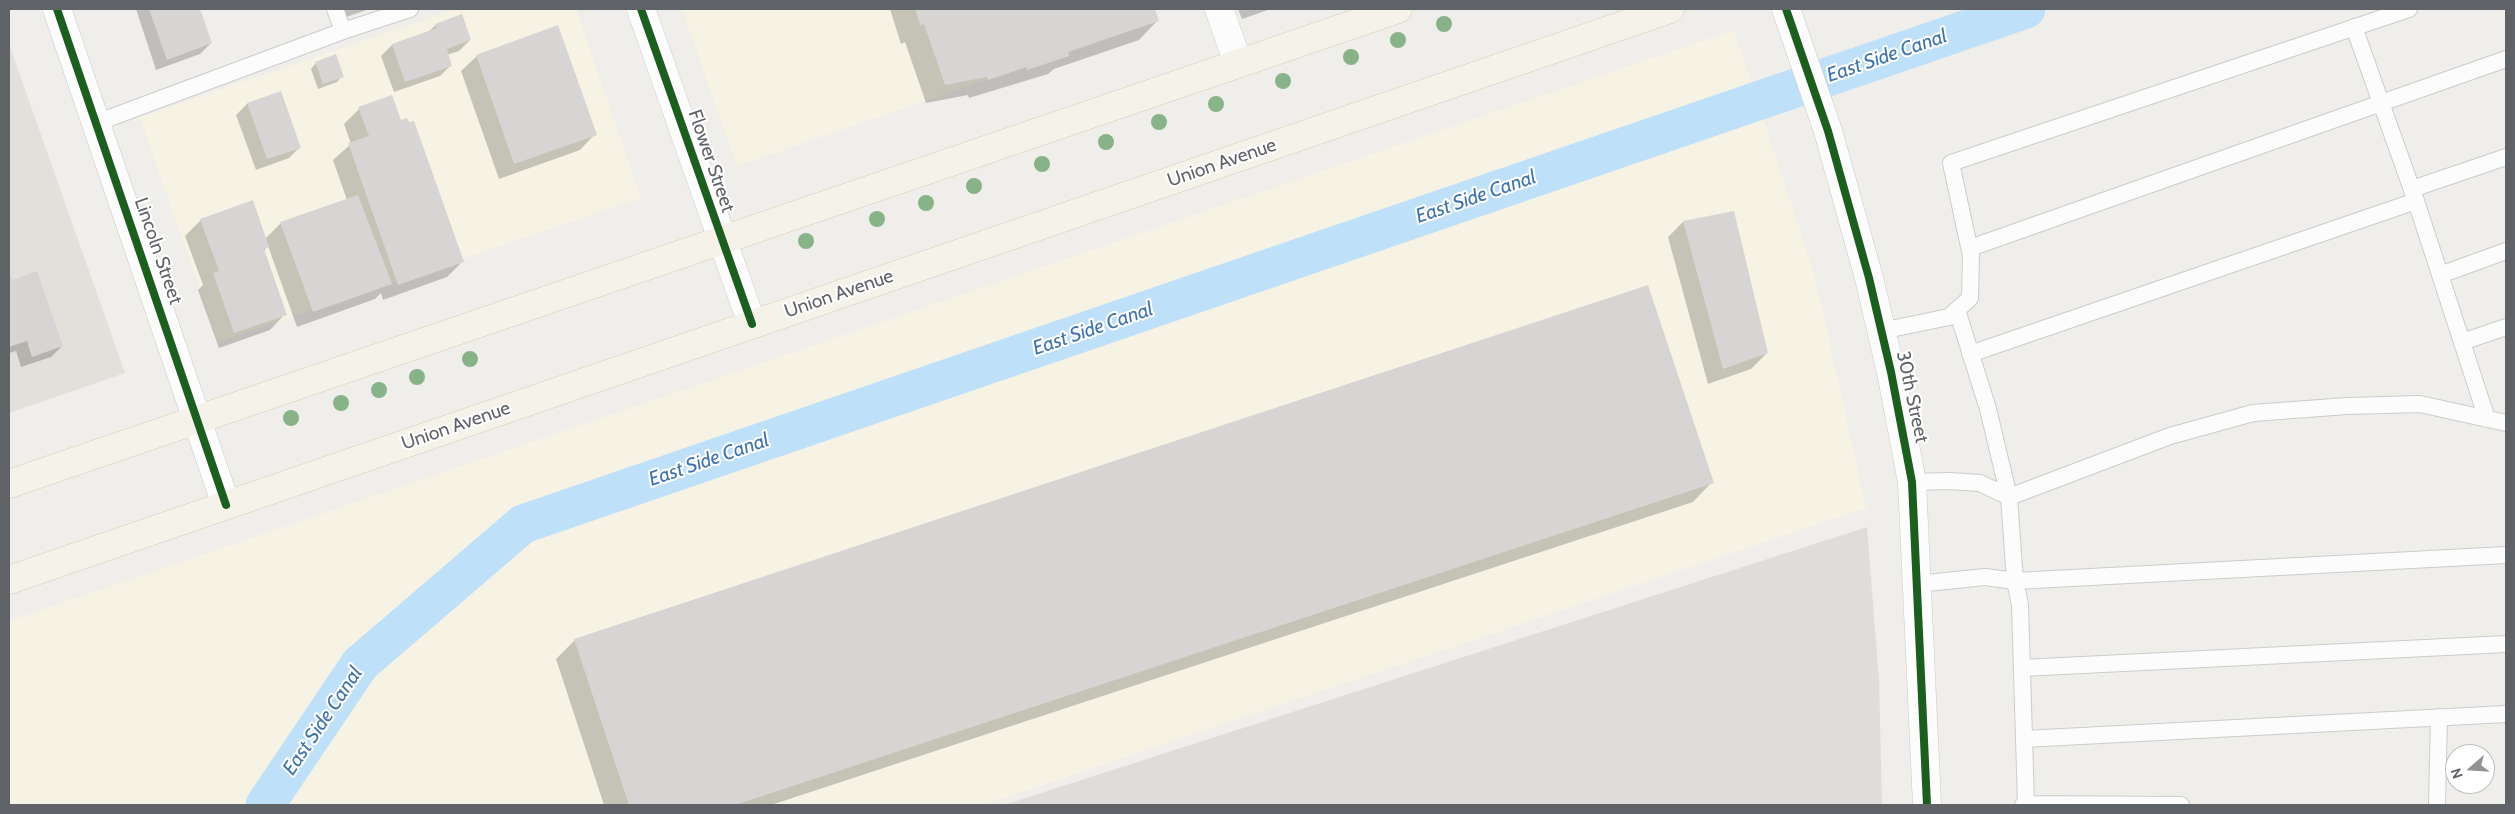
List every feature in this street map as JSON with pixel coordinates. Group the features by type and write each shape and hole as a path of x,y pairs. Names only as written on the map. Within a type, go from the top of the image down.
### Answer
{"main road":[{"path":"9,484 1398,9"},
{"name":"Union Avenue","path":"9,580 1670,9"}],"street":[{"name":"Lincoln Street","path":"57,9 199,419 226,505"},
{"name":"Flower Street","path":"641,9 752,324"},
{"path":"1219,9 1238,63"},
{"name":"30th Street","path":"1786,9 1828,131 1881,331 1912,482 1928,805"}],"lane":[{"path":"335,9 343,31"},
{"path":"96,123 343,31 410,9"},
{"path":"1881,331 1949,317 1970,298 1972,256 1951,163 2409,9"},
{"path":"2354,27 2414,195 2487,419"},
{"path":"1970,248 2506,59"},
{"path":"1970,354 2414,195 2506,157"},
{"path":"2440,275 2506,251"},
{"path":"1957,310 1988,409 2009,497 2015,581 2020,606 2024,805 2181,805"},
{"path":"2462,342 2506,327"},
{"path":"1912,482 1949,481 1980,483 2009,497 2170,436 2253,413 2347,406 2420,404 2506,423"},
{"path":"1917,584 1985,577 2015,581 2506,555"},
{"path":"2022,668 2506,644"},
{"path":"2024,739 2506,714"},
{"path":"2437,805 2439,717"}],"shaded area":[{"path":"457,9 576,9 641,198 218,342 140,117"},
{"path":"682,9 1155,9 1159,20 737,166"},
{"path":"1734,30 1815,276 1866,508 983,805 9,805 9,621"},
{"path":"9,44 125,373 9,413"},
{"path":"1867,527 1879,680 1882,805 1004,805"}],"building":[{"path":"149,9 200,9 212,43 167,60"},
{"path":"915,9 1155,9 1159,21 1068,52 1069,56 1027,70 1026,67 988,80 987,77 945,85 924,24 920,25"},
{"path":"462,14 471,40 447,49 452,66 405,82 392,44 437,28 435,24"},
{"path":"558,25 597,135 514,164 476,55"},
{"path":"336,54 344,77 323,84 315,62"},
{"path":"281,91 301,148 267,159 247,103"},
{"path":"392,95 401,120 407,118 409,122 414,121 464,262 398,285 348,143 369,136 358,107"},
{"path":"358,195 392,284 313,312 280,222"},
{"path":"253,200 269,247 264,249 287,315 234,333 213,273 219,271 200,219"},
{"path":"1734,211 1768,353 1723,369 1683,221"},
{"path":"9,270 12,280 37,271 63,346 32,357 27,341 9,347"},
{"path":"1648,285 1714,483 735,805 629,805 574,639"}],"waterway":[{"name":"East Side Canal","path":"265,805 360,664 523,524 2026,9"}],"cycle path":[{"path":"57,9 226,505"},
{"path":"641,9 752,324"},
{"path":"1786,9 1828,131 1869,278 1891,372 1912,482 1927,805"}]}
